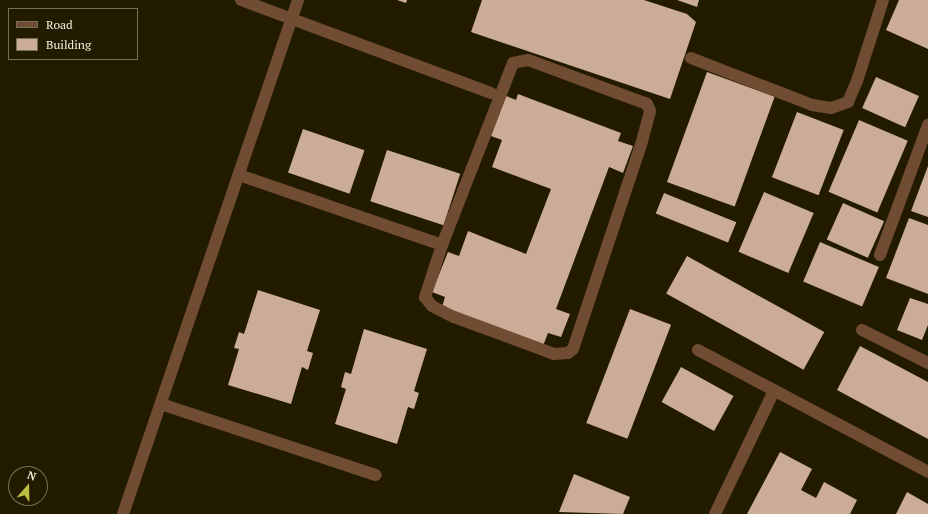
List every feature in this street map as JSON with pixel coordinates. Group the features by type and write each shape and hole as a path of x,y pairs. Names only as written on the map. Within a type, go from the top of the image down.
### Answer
{"street":[{"path":"240,0 491,92"},
{"path":"123,514 298,0"},
{"path":"691,58 812,105 831,108 848,102 857,81 883,0"},
{"path":"528,60 647,104 650,111 641,145 573,348 568,353 554,354 454,318 432,306 425,298 442,245 513,63 528,60"},
{"path":"880,256 928,125"},
{"path":"239,175 442,245"},
{"path":"862,330 928,363"},
{"path":"698,350 928,472"},
{"path":"715,514 774,391"},
{"path":"161,404 376,475"}],"building":[{"path":"397,0 407,0 406,3"},
{"path":"482,0 644,0 687,14 696,22 670,99 471,32"},
{"path":"677,0 699,0 697,7"},
{"path":"899,0 928,0 928,49 886,30"},
{"path":"707,72 775,97 735,207 667,182"},
{"path":"876,77 919,96 905,127 862,108"},
{"path":"518,94 621,133 618,141 633,146 623,173 609,167 556,309 570,314 561,337 548,333 543,346 442,307 445,297 432,292 448,252 459,256 468,231 526,254 551,189 492,167 502,140 491,136 506,96 516,100"},
{"path":"797,112 844,130 819,195 772,177"},
{"path":"859,120 908,141 877,213 829,192"},
{"path":"303,129 364,150 349,194 288,172"},
{"path":"387,150 460,174 444,225 370,201"},
{"path":"928,166 928,217 911,211"},
{"path":"764,192 814,213 788,273 739,252"},
{"path":"664,193 736,222 728,243 656,213"},
{"path":"843,203 884,221 868,258 827,240"},
{"path":"909,218 928,225 928,294 886,278"},
{"path":"820,242 879,267 862,307 803,282"},
{"path":"687,256 824,332 803,370 666,294"},
{"path":"258,290 320,310 307,351 313,353 308,370 302,367 291,404 228,385 239,349 234,348 239,332 244,334"},
{"path":"910,298 928,304 928,325 922,340 897,330"},
{"path":"630,309 671,325 627,439 586,423"},
{"path":"364,329 427,349 414,391 419,393 414,409 408,407 397,444 335,424 346,389 341,387 345,372 351,374"},
{"path":"860,346 928,382 928,439 837,390"},
{"path":"681,367 733,396 714,431 662,402"},
{"path":"780,452 812,469 801,490 816,498 824,482 857,500 850,514 747,514"},
{"path":"574,474 630,497 623,514 559,512"},
{"path":"907,492 928,504 928,514 896,514"}]}
